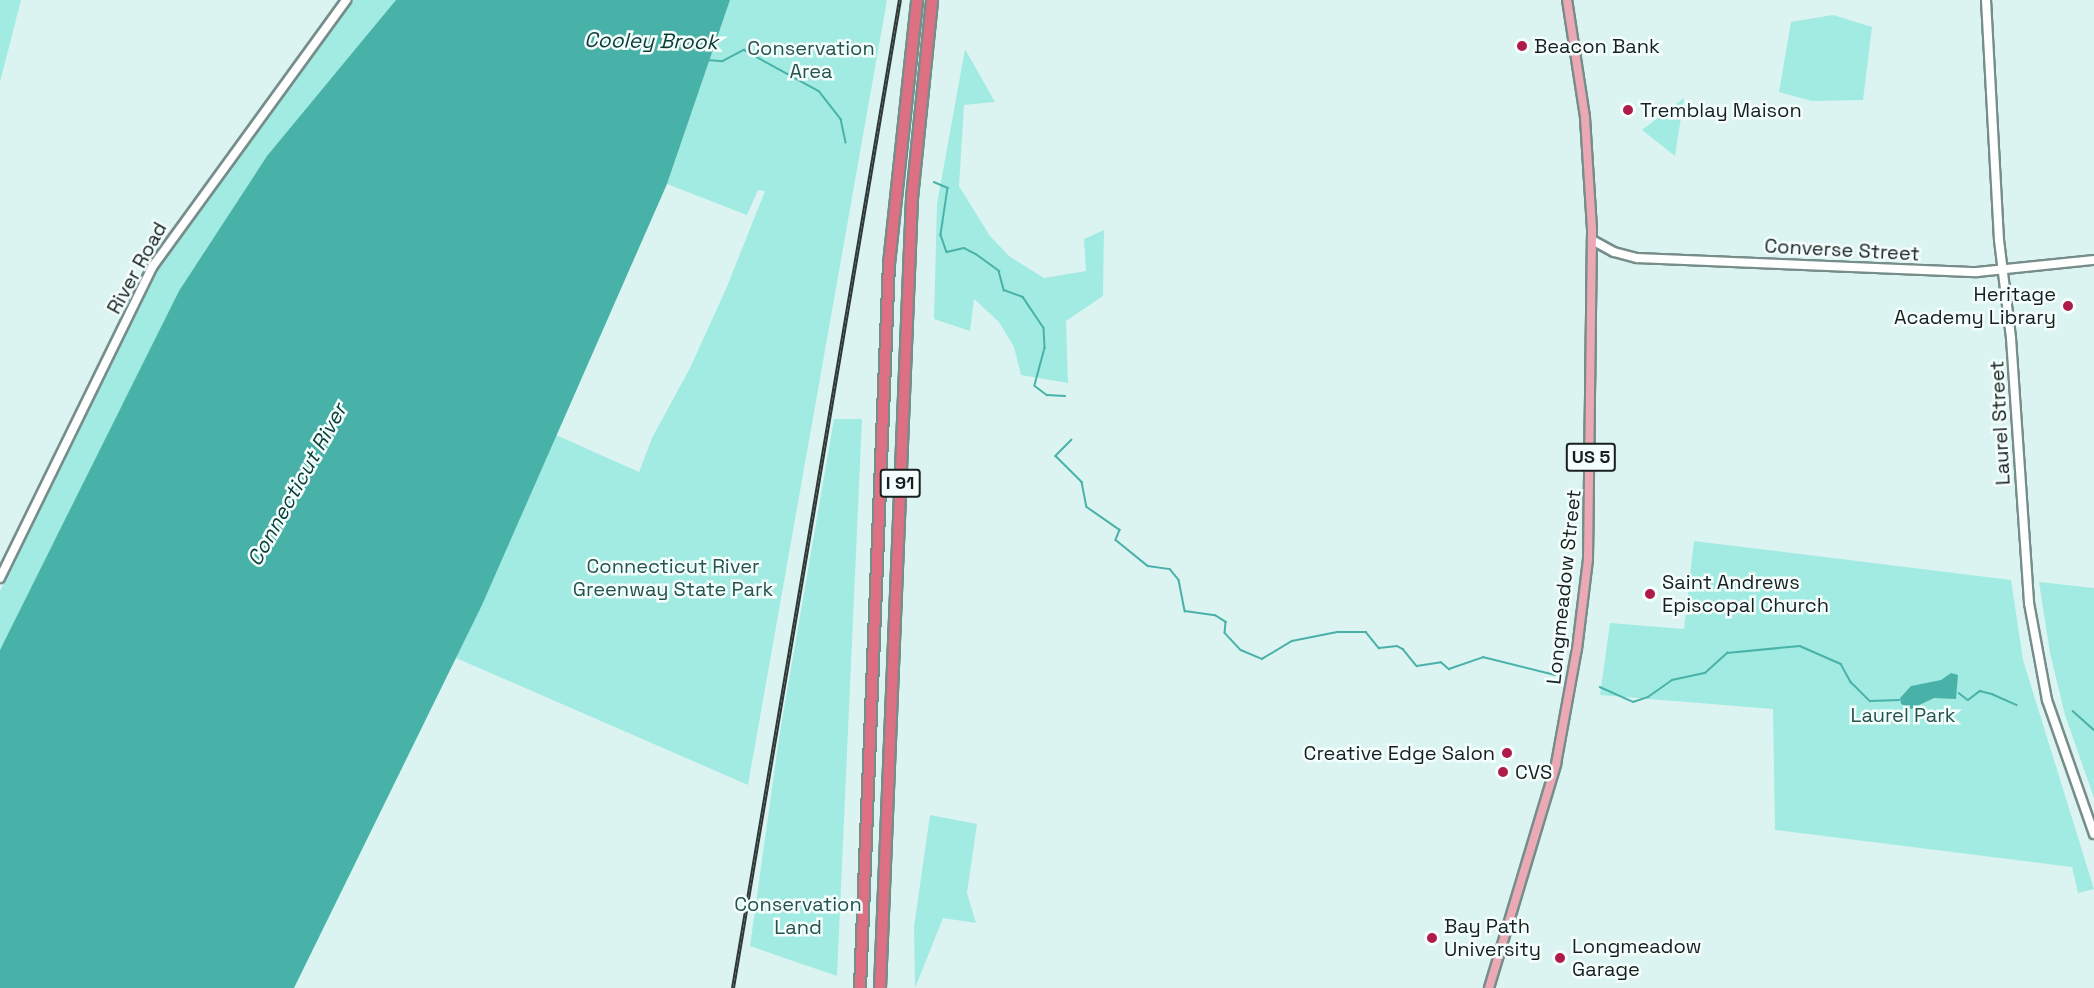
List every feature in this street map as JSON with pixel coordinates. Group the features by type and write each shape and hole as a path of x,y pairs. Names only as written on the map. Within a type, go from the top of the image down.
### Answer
{"highway":[{"name":"I 91","path":"860,983 889,264 917,0"},
{"name":"I 91","path":"880,984 912,187 932,0"}],"main road":[{"name":"Longmeadow Street","path":"1490,988 1548,796 1577,650 1591,486 1593,240 1585,117 1567,0"}],"street":[{"name":"River Road","path":"0,578 153,266 346,0"},
{"name":"Laurel Street","path":"1986,0 2002,271 2011,338 2032,630 2047,700 2094,834"},
{"name":"Converse Street","path":"1593,240 1614,252 1637,258 2002,271 2094,260"}],"green space":[{"path":"0,0 21,0 0,82"},
{"path":"354,0 396,0 372,32 0,650 0,591 160,266"},
{"name":"Connecticut River Greenway State Park","path":"730,0 887,0 748,785 456,658 556,435 639,472 652,438 690,368 726,289 765,191 758,190 747,215 667,184"},
{"path":"1833,15 1872,27 1863,100 1812,101 1779,92 1791,22"},
{"path":"965,49 995,102 964,105 959,186 990,236 1009,256 1044,278 1086,271 1084,239 1104,230 1103,296 1066,321 1068,383 1021,375 1014,347 999,322 974,299 970,331 934,319 937,204"},
{"path":"1684,98 1675,156 1642,130"},
{"name":"Conservation Land","path":"834,419 862,419 837,976 750,946 779,738"},
{"name":"Laurel Park","path":"1694,541 2011,580 2023,660 2094,889 2078,893 2072,867 1775,830 1773,709 1600,695 1610,623 1684,629"},
{"path":"2039,582 2094,588 2094,798 2065,715 2050,653"},
{"name":"Conservation Land","path":"930,815 977,824 967,893 976,923 943,918 915,988 914,927"}],"water":[{"name":"Connecticut River","path":"396,0 730,0 667,184 482,605 294,988 0,988 0,650 179,291 267,156"},
{"path":"1951,673 1958,675 1956,699 1934,698 1911,709 1901,704 1900,698 1911,686 1941,680"}],"waterway":[{"name":"Cooley Brook","path":"707,60 723,61 744,50 819,91 841,119 846,142"},
{"name":"Cooley Brook","path":"934,182 948,188 941,235 947,252 964,248 976,254 999,271 1004,290 1023,297 1044,328 1045,348 1035,386 1047,395 1065,396"},
{"name":"Cooley Brook","path":"1072,440 1056,456 1082,482 1087,507 1120,530 1116,540 1148,566 1170,569 1179,580 1185,611 1215,615 1226,622 1225,633 1241,650 1262,659 1292,641 1338,632 1366,632 1379,648 1397,646 1403,649 1417,666 1441,662 1449,669 1483,657 1555,675"},
{"name":"Cooley Brook","path":"1600,687 1633,702 1648,697 1672,680 1705,673 1727,653 1800,646 1841,664 1851,682 1870,701 1899,700"},
{"name":"Cooley Brook","path":"1959,693 1968,700 1980,691 2017,705"},
{"name":"Cooley Brook","path":"2073,711 2094,730"}],"railway":[{"path":"733,988 900,0"}],"place":[{"name":"Beacon Bank","path":"1522,46"},
{"name":"Tremblay Maison","path":"1628,110"},
{"name":"Heritage Academy Library","path":"2068,306"},
{"name":"Saint Andrews Episcopal Church","path":"1650,594"},
{"name":"Creative Edge Salon","path":"1507,753"},
{"name":"CVS","path":"1503,772"},
{"name":"Bay Path University","path":"1432,938"},
{"name":"Longmeadow Garage","path":"1560,958"}],"park label":[{"name":"Conservation Area","path":"811,60"}]}
